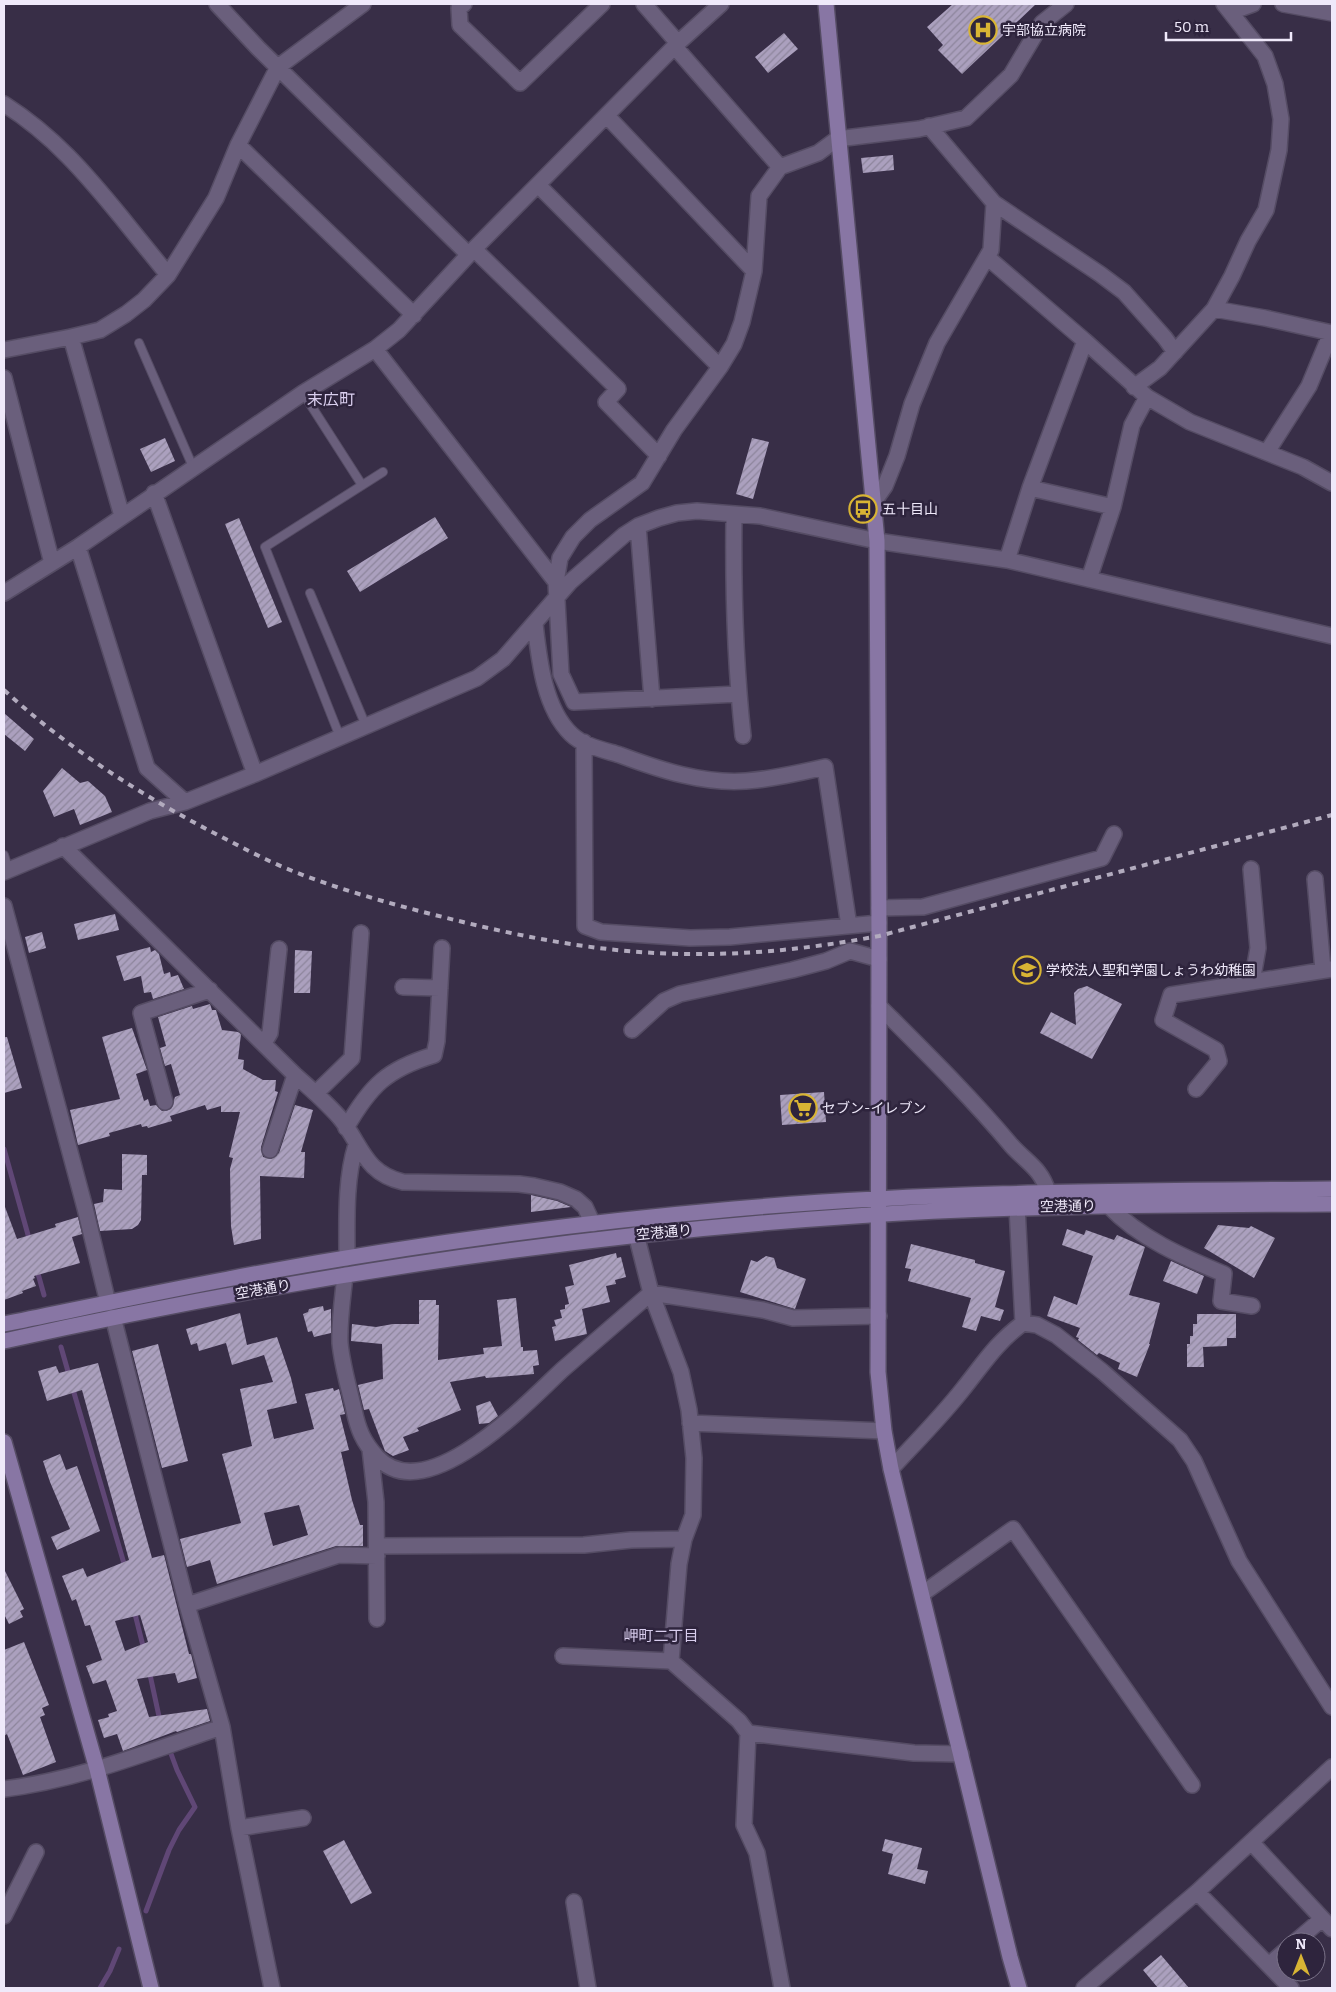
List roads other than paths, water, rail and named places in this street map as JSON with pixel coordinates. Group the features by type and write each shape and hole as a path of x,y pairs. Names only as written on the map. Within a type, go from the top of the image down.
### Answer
{"street":[{"path":"217,4 258,48 471,252 618,389 606,402 660,456"},
{"path":"4,350 100,330 144,300 168,275 216,198 238,145 278,67 363,4"},
{"path":"464,4 459,8 460,25 520,83 602,4"},
{"path":"644,4 780,167"},
{"path":"4,593 78,547 154,493 303,393 375,349 399,330 471,252 720,4"},
{"path":"826,4 837,139 877,540 879,916 878,1372 884,1432 891,1470 1019,1988"},
{"path":"738,694 574,702 561,674 556,597 556,582 560,558 573,538 590,520 642,483 674,430 720,367 734,344 742,322 754,271 759,196 780,167 818,153 837,139 929,126 966,118 1011,75 1042,23 1066,4"},
{"path":"1134,387 1160,368 1214,309 1248,241 1266,210 1279,150 1281,119 1275,84 1265,56 1227,8 1253,4"},
{"path":"1283,4 1332,14"},
{"path":"4,104 44,132 62,148 98,187 168,275"},
{"path":"607,116 754,271"},
{"path":"929,126 994,203 1124,292 1175,352"},
{"path":"238,145 414,315"},
{"path":"538,185 720,367"},
{"path":"873,503 885,486 897,456 912,404 938,343 991,250 994,203"},
{"path":"987,257 1085,341 1147,398 1190,422 1303,466 1332,483"},
{"path":"1214,309 1332,333 1310,386 1267,452"},
{"path":"71,337 122,516"},
{"path":"1007,560 1030,488 1085,341"},
{"path":"375,349 556,582"},
{"path":"4,378 52,563"},
{"path":"1090,579 1113,507 1132,425 1147,398"},
{"path":"1030,488 1113,507"},
{"path":"154,493 255,774"},
{"path":"6,872 63,846 150,811 185,802 255,774 477,678 503,659 535,624 556,597 594,560 638,526 677,513 697,511 778,519 877,540 1007,560 1332,636"},
{"path":"734,514 733,572 738,694 743,736"},
{"path":"638,526 652,699"},
{"path":"78,547 146,768 185,802"},
{"path":"535,624 540,667 552,703 562,724 572,735 584,742 652,767 686,776 715,780 744,781 779,778 825,767 849,926"},
{"path":"584,742 585,926 600,932 690,938 849,926 879,916 923,907 1102,858 1114,834"},
{"path":"63,846 264,1042 295,1075 316,1093 341,1120 356,1145 374,1168 389,1179 422,1183 519,1184 534,1186 560,1192 576,1199 585,1207 593,1224"},
{"path":"1252,869 1258,948 1252,982"},
{"path":"1196,1089 1219,1061 1216,1050 1163,1020 1171,995 1328,969 1315,879"},
{"path":"4,906 83,1199 187,1605 222,1727 239,1828 272,1988"},
{"path":"316,1093 352,1058 361,933"},
{"path":"346,1128 367,1095 387,1075 406,1064 434,1055 437,1042 442,948"},
{"path":"264,1042 270,1033 279,949"},
{"path":"632,1030 664,1001 680,994 792,970 826,961 850,951 879,959"},
{"path":"404,986 440,988"},
{"path":"166,1102 141,1013 210,990"},
{"path":"879,1006 992,1121 1013,1147 1032,1163 1044,1179 1048,1192"},
{"path":"270,1150 295,1075"},
{"path":"347,1258 347,1217 352,1157 356,1145"},
{"name":"空港通り","path":"4,1324 636,1234 879,1207 1048,1192 1332,1189"},
{"name":"空港通り","path":"4,1341 229,1278 418,1246 593,1224 735,1209 1332,1204"},
{"path":"1109,1206 1122,1220 1155,1241 1192,1261 1224,1274 1221,1302 1252,1306"},
{"path":"1017,1207 1023,1323"},
{"path":"636,1234 651,1293 681,1372 694,1458 695,1496 693,1516 684,1539 679,1564 671,1661"},
{"path":"345,1275 340,1342 358,1428 370,1450 381,1462 394,1469 419,1471 439,1466 452,1460 490,1436 651,1293 764,1310 794,1318 879,1316"},
{"path":"891,1470 963,1389 990,1352 1023,1323 1037,1325 1056,1335 1103,1372 1180,1440 1194,1461 1239,1561 1332,1707"},
{"path":"690,1424 884,1432"},
{"path":"4,1442 6,1458 97,1769 151,1988"},
{"path":"370,1450 376,1502 377,1619"},
{"path":"922,1594 1013,1528 1192,1786"},
{"path":"187,1605 339,1555 377,1551 584,1545 631,1540 684,1539"},
{"path":"563,1656 671,1661 732,1715 748,1733 914,1753 961,1754"},
{"path":"4,1789 26,1786 97,1769 222,1727"},
{"path":"748,1733 744,1824 758,1853 782,1988"},
{"path":"1084,1988 1252,1843 1332,1767"},
{"path":"239,1828 303,1818"},
{"path":"1252,1843 1327,1924 1313,1932"},
{"path":"4,1916 36,1852"},
{"path":"1197,1892 1291,1988"},
{"path":"574,1902 588,1988"},
{"path":"1269,1965 1276,1959"}],"lane":[{"path":"139,343 193,467"},
{"path":"303,393 362,485"},
{"path":"340,737 265,547 383,472"},
{"path":"310,593 366,726"},
{"path":"4,855 6,872"}],"waterway":[{"path":"4,1149 30,1242"},
{"path":"37,1270 44,1295"},
{"path":"61,1347 69,1375"},
{"path":"72,1386 125,1567"},
{"path":"134,1610 144,1650"},
{"path":"149,1670 160,1721"},
{"path":"146,1911 169,1850 179,1830 195,1807 170,1751"},
{"path":"100,1988 110,1971 119,1949"}],"railway":[{"path":"4,690 52,731 131,786 214,833 285,868 315,880 399,906 492,929 580,946 640,952 671,954 746,953 813,947 879,936 1332,815"}],"place":[{"name":"宇部協立病院","path":"983,30"},
{"name":"五十目山","path":"863,509"},
{"name":"学校法人聖和学園しょうわ幼稚園","path":"1027,970"},
{"name":"セブン-イレブン","path":"803,1108"}],"district":[{"name":"末広町","path":"331,399"},
{"name":"岬町二丁目","path":"661,1636"}]}
